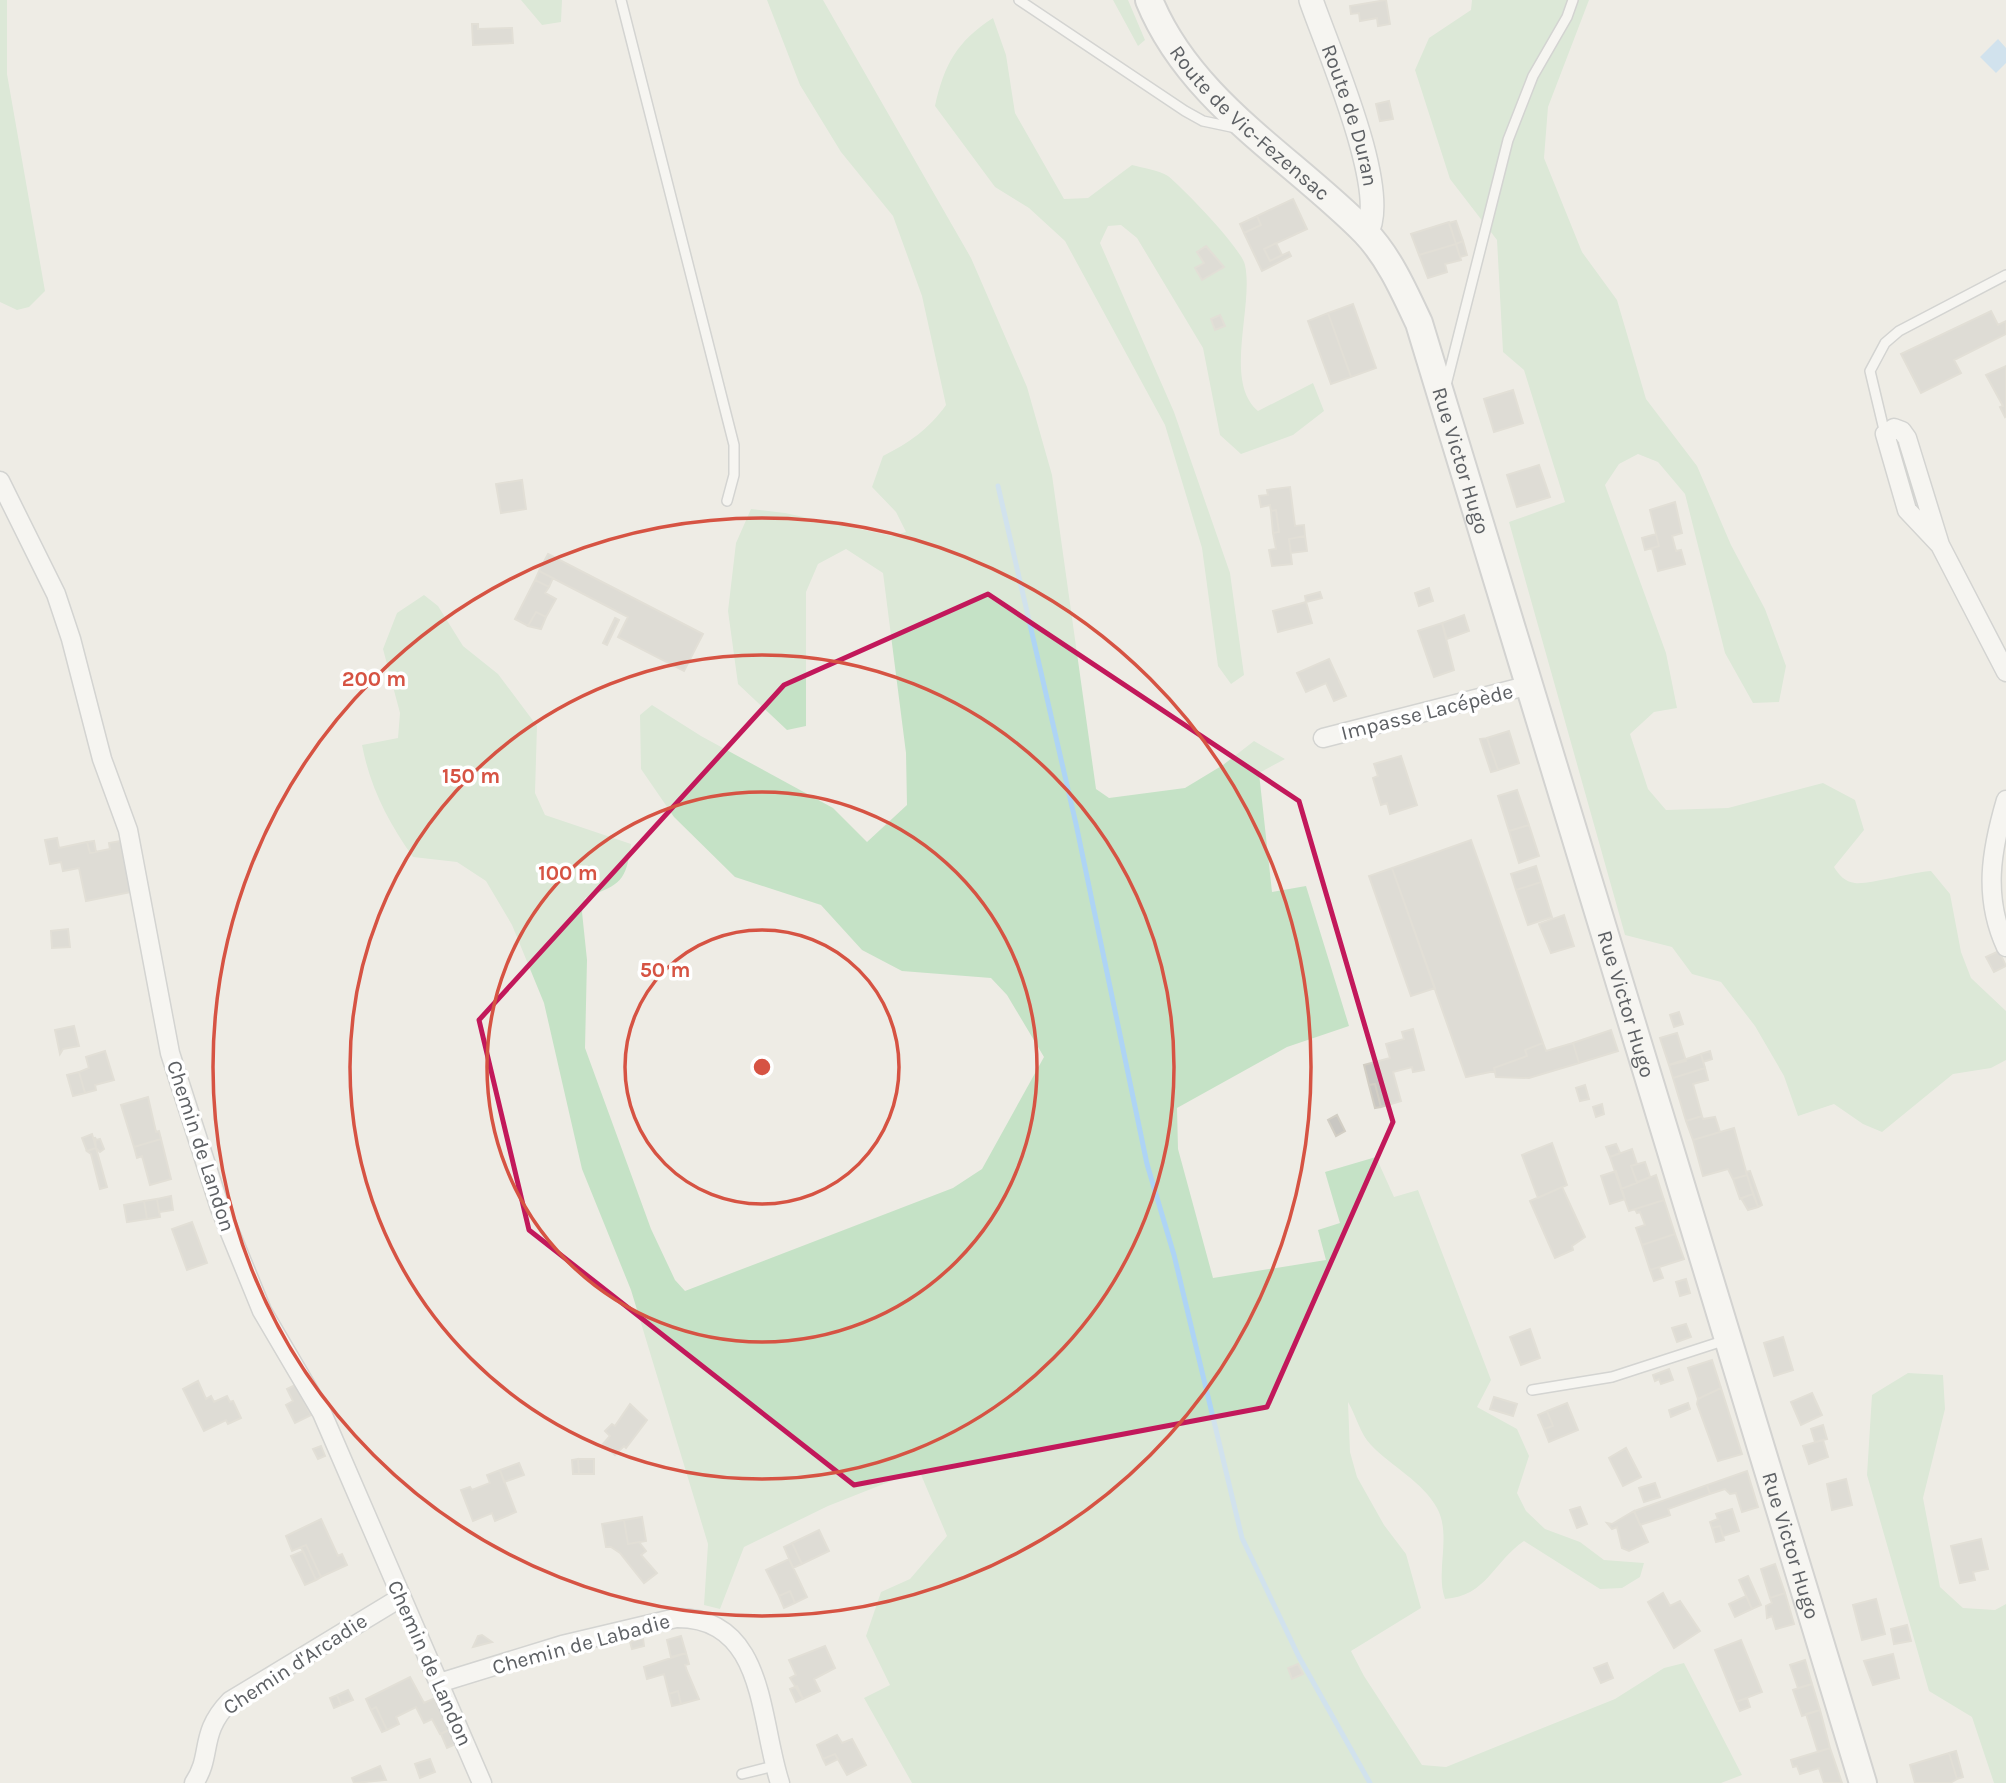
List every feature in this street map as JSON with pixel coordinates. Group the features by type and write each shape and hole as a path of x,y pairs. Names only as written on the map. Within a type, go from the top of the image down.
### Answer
{"main road":[{"name":"Route de Vic-Fezensac","path":"1149,0 1181,57 1212,94 1366,233"},
{"name":"Rue Victor Hugo","path":"1366,233 1395,274 1419,323 1863,1783"}],"street":[{"name":"Route de Duran","path":"1311,0 1369,167 1375,206 1366,233"},
{"path":"1940,545 1907,510 1885,434 1899,428 1907,438 1940,545 2006,672"},
{"name":"Chemin de Landon","path":"0,481 56,594 71,639 102,759 128,830 170,1054 220,1208 262,1311 322,1413 482,1783"},
{"name":"Impasse Lacépède","path":"1324,738 1530,685"},
{"path":"2006,800 1990,888 1997,926 2006,947"},
{"name":"Chemin d'Arcadie","path":"194,1783 208,1732 216,1715 230,1701 400,1598"},
{"name":"Chemin de Labadie","path":"439,1683 562,1645 676,1618 695,1618 725,1631 745,1655 761,1697 777,1775"}],"lane":[{"path":"621,0 734,445 734,475 727,500"},
{"path":"1019,0 1194,116 1203,121 1252,132"},
{"path":"1442,400 1507,140 1533,76 1567,17 1573,0"},
{"path":"1885,434 1870,371 1885,343 1899,331 2006,275"},
{"path":"1532,1390 1612,1377 1730,1339"},
{"path":"741,1774 777,1775"}],"highlighted area":[{"path":"988,594 1299,801 1393,1122 1267,1407 854,1485 529,1230 479,1020 784,685"}],"green space":[{"path":"0,0 7,0 7,74 45,291 29,307 17,310 0,302"},
{"path":"521,0 562,0 561,22 542,25"},
{"path":"767,0 823,0 971,258 1027,387 1052,475 1096,789 1109,798 1185,788 1223,765 1254,741 1285,759 1259,773 1272,892 1306,886 1349,1026 1287,1047 1177,1108 1178,1149 1213,1278 1326,1260 1318,1230 1340,1223 1325,1172 1376,1157 1394,1197 1418,1190 1491,1380 1477,1407 1517,1429 1529,1456 1517,1493 1526,1511 1545,1529 1580,1542 1604,1560 1644,1563 1640,1577 1622,1588 1600,1589 1524,1541 1471,1592 1445,1599 1442,1588 1443,1530 1437,1508 1424,1490 1367,1441 1348,1402 1350,1452 1357,1477 1384,1525 1406,1554 1421,1608 1351,1651 1364,1676 1422,1765 1446,1767 1615,1699 1664,1668 1684,1663 1742,1775 1721,1783 912,1783 864,1698 890,1685 866,1636 881,1592 910,1579 947,1536 919,1470 828,1506 744,1547 720,1609 704,1605 708,1544 631,1290 582,1169 544,1003 512,925 486,881 457,862 413,857 381,804 362,745 398,738 400,713 383,649 397,613 424,595 438,606 463,646 498,674 537,726 535,793 545,815 631,844 627,866 620,880 585,898 582,912 587,960 585,1048 651,1229 675,1280 685,1291 953,1188 982,1169 1044,1057 1007,995 991,978 902,971 862,950 821,905 735,877 674,817 641,769 640,715 652,705 701,736 833,808 867,842 907,805 906,753 883,573 846,549 818,564 806,592 806,726 787,730 738,684 728,611 736,543 751,509 785,513 892,536 906,532 896,512 872,487 883,456 918,435 946,405 922,296 893,216 841,152 800,85"},
{"path":"1113,0 1128,0 1145,40 1138,46"},
{"path":"1472,0 1589,0 1548,107 1544,158 1582,252 1617,300 1646,399 1697,466 1731,545 1765,609 1786,666 1779,702 1753,703 1725,653 1685,494 1658,462 1638,454 1619,464 1605,485 1666,653 1677,708 1654,712 1630,734 1648,789 1666,810 1728,808 1823,783 1855,800 1864,830 1834,867 1836,870 1843,878 1855,883 1931,871 1950,894 1961,952 1971,978 2006,1011 2006,1060 1991,1068 1953,1074 1882,1132 1863,1124 1834,1104 1798,1116 1784,1076 1755,1026 1721,982 1692,974 1672,947 1625,935 1509,522 1565,502 1524,370 1503,352 1497,240 1450,179 1415,70 1429,38 1471,10"},
{"path":"993,18 1006,55 1015,113 1064,199 1088,198 1132,165 1168,176 1223,233 1245,265 1247,282 1241,363 1242,382 1248,398 1258,411 1313,383 1324,411 1293,435 1241,454 1220,435 1203,348 1137,238 1121,225 1108,226 1100,243 1174,412 1230,573 1244,675 1231,684 1218,666 1202,548 1165,425 1065,241 1029,208 995,187 935,106 943,78 954,55 970,36"},
{"path":"1908,1373 1943,1375 1945,1409 1923,1498 1940,1587 1963,1608 1995,1610 2006,1604 2006,1783 1994,1783 1972,1717 1929,1691 1867,1475 1872,1395"}],"water":[{"path":"1998,39 2006,48 2006,63 1996,73 1980,57"}],"building":[{"path":"1386,0 1390,24 1378,26 1377,18 1360,21 1359,13 1351,14 1350,6"},
{"path":"472,24 478,24 478,29 512,28 513,43 473,45"},
{"path":"1389,101 1393,119 1380,121 1376,104"},
{"path":"1293,199 1307,229 1264,249 1270,261 1289,252 1291,256 1262,271 1244,233 1261,225 1257,216"},
{"path":"1257,216 1261,225 1244,233 1240,224"},
{"path":"1456,221 1463,241 1456,244 1449,223"},
{"path":"1449,222 1456,244 1419,255 1411,234"},
{"path":"1463,241 1467,255 1460,257 1456,244"},
{"path":"1276,243 1282,255 1270,261 1264,249"},
{"path":"1456,244 1461,260 1445,264 1447,272 1428,278 1419,255"},
{"path":"1206,246 1224,267 1202,280 1195,268 1204,263 1197,252"},
{"path":"1353,304 1376,368 1351,377 1328,313"},
{"path":"1991,311 1998,325 2006,321 2006,334 1954,360 1961,373 1921,393 1901,354"},
{"path":"1328,313 1351,377 1331,384 1308,321"},
{"path":"1220,315 1225,326 1215,330 1211,319"},
{"path":"2006,366 2005,417 2000,407 2003,406 1986,375"},
{"path":"1513,390 1523,423 1494,432 1484,399"},
{"path":"1539,465 1550,497 1517,507 1507,475"},
{"path":"522,480 526,509 501,513 496,484"},
{"path":"1290,487 1295,526 1304,525 1305,536 1289,539 1292,564 1272,566 1269,550 1276,549 1273,533 1279,532 1276,510 1271,511 1270,505 1261,507 1259,496 1268,495 1267,490"},
{"path":"1675,502 1682,533 1672,536 1676,551 1681,550 1685,564 1658,571 1652,548 1659,546 1650,510"},
{"path":"1276,510 1279,532 1273,533 1271,511"},
{"path":"1656,534 1659,546 1645,550 1642,538"},
{"path":"1305,536 1307,551 1291,553 1289,539"},
{"path":"548,554 703,634 684,671 618,637 628,617 539,571"},
{"path":"539,571 553,578 549,587 535,580"},
{"path":"535,580 549,587 545,593 556,599 546,617 536,612 528,626 515,619"},
{"path":"1429,588 1433,601 1419,606 1415,593"},
{"path":"1320,592 1322,598 1306,602 1305,596"},
{"path":"1306,602 1312,623 1278,632 1273,611"},
{"path":"536,612 546,617 541,629 528,626"},
{"path":"1464,615 1469,631 1447,639 1442,623"},
{"path":"615,618 619,620 607,645 603,643"},
{"path":"1442,623 1454,670 1434,677 1418,631"},
{"path":"1329,659 1346,696 1334,701 1326,683 1306,692 1297,673"},
{"path":"1509,731 1519,763 1498,770 1487,738"},
{"path":"1487,738 1498,770 1491,772 1480,739"},
{"path":"1401,756 1417,805 1390,814 1387,803 1381,805 1373,778 1378,776 1374,764"},
{"path":"1517,790 1529,825 1509,831 1498,796"},
{"path":"1529,825 1539,856 1519,863 1509,831"},
{"path":"57,838 59,848 87,842 90,853 110,849 109,843 121,841 131,892 86,901 79,868 63,871 61,862 50,864 45,840"},
{"path":"1471,840 1543,1043 1525,1050 1527,1056 1494,1068 1495,1071 1466,1077 1392,868"},
{"path":"94,841 96,852 90,853 87,842"},
{"path":"1536,866 1541,882 1516,890 1511,874"},
{"path":"1392,868 1435,988 1411,996 1369,876"},
{"path":"1541,882 1552,917 1528,925 1516,890"},
{"path":"1564,915 1574,946 1551,953 1539,924"},
{"path":"68,929 70,947 52,948 51,931"},
{"path":"1999,951 2006,966 1994,972 1986,957"},
{"path":"1679,1012 1683,1024 1674,1027 1670,1015"},
{"path":"74,1026 79,1046 63,1049 60,1054 55,1030"},
{"path":"1413,1029 1424,1070 1413,1072 1412,1067 1393,1072 1401,1101 1381,1107 1375,1084 1369,1085 1364,1065 1390,1058 1386,1044 1404,1039 1402,1032"},
{"path":"1611,1030 1618,1051 1579,1063 1573,1043"},
{"path":"1677,1033 1686,1061 1669,1065 1660,1038"},
{"path":"1543,1043 1546,1051 1573,1043 1579,1063 1529,1078 1496,1077 1494,1068 1527,1056 1525,1050"},
{"path":"105,1051 114,1080 95,1085 96,1090 85,1093 79,1072 89,1068 86,1057"},
{"path":"1710,1051 1712,1059 1703,1062 1701,1054"},
{"path":"1701,1054 1705,1068 1673,1078 1669,1065"},
{"path":"1705,1068 1708,1080 1693,1084 1702,1116 1686,1121 1673,1078"},
{"path":"79,1072 85,1093 73,1096 67,1075"},
{"path":"1375,1084 1381,1107 1375,1108 1369,1085"},
{"path":"1585,1085 1589,1099 1580,1101 1576,1088"},
{"path":"148,1097 156,1132 159,1131 161,1139 134,1147 121,1105"},
{"path":"1602,1104 1604,1114 1596,1117 1593,1107"},
{"path":"1337,1115 1345,1131 1336,1136 1328,1120"},
{"path":"1702,1116 1703,1119 1715,1117 1720,1132 1693,1140 1686,1121"},
{"path":"1734,1128 1747,1175 1733,1179 1728,1169 1703,1176 1693,1140"},
{"path":"92,1134 96,1148 87,1151 82,1138"},
{"path":"95,1137 96,1140 100,1139 104,1149 100,1152 96,1148"},
{"path":"161,1139 171,1179 150,1185 142,1156 137,1158 134,1147"},
{"path":"1552,1143 1567,1185 1538,1198 1522,1155"},
{"path":"1616,1144 1620,1153 1610,1157 1606,1147"},
{"path":"96,1148 107,1187 100,1189 91,1154 87,1151"},
{"path":"1632,1149 1637,1164 1631,1166 1637,1183 1621,1189 1610,1157"},
{"path":"1645,1162 1650,1177 1637,1182 1631,1166"},
{"path":"1616,1171 1625,1199 1610,1204 1601,1176"},
{"path":"1750,1171 1762,1205 1758,1207 1746,1172"},
{"path":"1656,1175 1664,1200 1629,1211 1621,1189"},
{"path":"1747,1175 1753,1194 1740,1199 1733,1179"},
{"path":"1562,1187 1585,1237 1572,1246 1573,1250 1555,1258 1530,1201"},
{"path":"1753,1194 1758,1207 1748,1210 1741,1198"},
{"path":"171,1196 173,1210 159,1212 157,1199"},
{"path":"157,1199 160,1217 147,1219 144,1201"},
{"path":"1664,1200 1675,1234 1642,1245 1636,1228 1645,1225 1640,1212 1637,1213 1635,1209"},
{"path":"144,1201 147,1219 127,1222 124,1205"},
{"path":"192,1222 207,1263 187,1270 172,1229"},
{"path":"1675,1234 1684,1259 1650,1270 1642,1245"},
{"path":"1659,1267 1663,1278 1654,1281 1650,1270"},
{"path":"1686,1279 1690,1293 1680,1296 1676,1282"},
{"path":"1686,1324 1691,1337 1677,1342 1672,1328"},
{"path":"1530,1329 1540,1358 1521,1365 1510,1337"},
{"path":"1783,1337 1793,1370 1774,1376 1764,1343"},
{"path":"1712,1360 1721,1388 1698,1399 1688,1368"},
{"path":"1669,1369 1673,1380 1661,1384 1659,1379 1655,1381 1653,1375"},
{"path":"198,1381 206,1399 211,1396 214,1402 227,1396 230,1402 233,1401 241,1418 228,1424 226,1420 204,1431 183,1389"},
{"path":"295,1385 311,1415 295,1423 286,1405 293,1401 287,1389"},
{"path":"1721,1388 1742,1454 1718,1461 1697,1404 1698,1399"},
{"path":"1812,1393 1822,1415 1801,1425 1791,1402"},
{"path":"1494,1397 1517,1404 1513,1416 1490,1409"},
{"path":"1567,1403 1578,1430 1549,1442 1544,1429 1553,1426 1547,1411"},
{"path":"1688,1403 1690,1409 1671,1417 1669,1410"},
{"path":"630,1404 647,1420 626,1448 624,1446 615,1455 603,1444 610,1436 605,1431 612,1424 615,1426"},
{"path":"1547,1411 1553,1426 1544,1429 1538,1415"},
{"path":"1823,1425 1827,1439 1815,1442 1811,1429"},
{"path":"1823,1440 1828,1457 1809,1464 1803,1446"},
{"path":"321,1446 325,1456 318,1459 313,1449"},
{"path":"1626,1448 1641,1477 1623,1486 1609,1458"},
{"path":"578,1459 594,1459 594,1474 579,1474"},
{"path":"578,1459 579,1474 573,1474 572,1460"},
{"path":"519,1463 524,1475 504,1482 500,1470"},
{"path":"500,1470 516,1512 495,1521 492,1513 473,1521 461,1490 470,1487 472,1490 490,1483 487,1475"},
{"path":"1747,1471 1758,1507 1742,1512 1736,1493 1730,1494 1725,1489 1710,1494 1707,1485"},
{"path":"1846,1479 1852,1505 1832,1510 1827,1484"},
{"path":"1655,1483 1660,1497 1644,1502 1639,1488"},
{"path":"1707,1485 1710,1494 1668,1509 1670,1515 1640,1525 1634,1511"},
{"path":"1580,1507 1587,1524 1577,1528 1570,1510"},
{"path":"1732,1509 1739,1531 1723,1536 1720,1526 1712,1528 1710,1522 1718,1519 1716,1514"},
{"path":"1634,1511 1648,1542 1629,1551 1622,1548 1617,1527 1612,1529 1607,1523 1612,1524"},
{"path":"642,1517 646,1541 628,1544 624,1520"},
{"path":"321,1519 338,1556 342,1554 347,1565 321,1577 306,1545 292,1551 286,1536"},
{"path":"624,1520 628,1544 639,1542 646,1551 641,1555 657,1573 644,1583 620,1553 606,1547 602,1524"},
{"path":"1720,1526 1724,1540 1716,1542 1712,1528"},
{"path":"819,1530 829,1551 802,1564 792,1543"},
{"path":"1981,1539 1988,1569 1973,1572 1975,1580 1960,1583 1951,1546"},
{"path":"792,1543 802,1564 793,1568 784,1547"},
{"path":"306,1545 321,1577 316,1580 301,1547"},
{"path":"303,1551 316,1580 305,1585 291,1556"},
{"path":"789,1559 807,1597 795,1603 790,1591 779,1596 766,1570"},
{"path":"1775,1564 1785,1593 1770,1598 1761,1569"},
{"path":"1748,1576 1761,1605 1752,1609 1739,1580"},
{"path":"790,1591 795,1603 784,1608 779,1596"},
{"path":"1663,1593 1670,1606 1680,1601 1700,1631 1674,1648 1648,1602"},
{"path":"1785,1593 1794,1624 1776,1629 1772,1616 1767,1618 1766,1606 1772,1603 1770,1598"},
{"path":"1746,1596 1752,1609 1735,1617 1729,1604"},
{"path":"1876,1599 1885,1634 1862,1640 1853,1605"},
{"path":"1907,1625 1911,1641 1894,1644 1891,1629"},
{"path":"482,1635 492,1642 473,1647 478,1636"},
{"path":"681,1636 686,1653 671,1657 667,1640"},
{"path":"643,1638 644,1646 632,1649 630,1642"},
{"path":"1741,1640 1762,1692 1736,1702 1715,1650"},
{"path":"825,1646 835,1668 814,1679 820,1691 803,1699 790,1678 796,1675 789,1660"},
{"path":"686,1653 689,1664 685,1665 699,1699 681,1704 678,1691 669,1694 664,1674 647,1679 644,1667"},
{"path":"1893,1654 1899,1678 1873,1685 1864,1661"},
{"path":"1805,1660 1812,1684 1798,1688 1790,1665"},
{"path":"1607,1663 1613,1678 1601,1683 1594,1668"},
{"path":"1298,1664 1303,1674 1292,1679 1288,1668"},
{"path":"410,1677 424,1703 435,1698 451,1729 440,1734 432,1719 424,1723 416,1707 396,1717 399,1724 387,1730 376,1707 371,1710 366,1699"},
{"path":"1812,1684 1820,1710 1802,1716 1793,1690"},
{"path":"797,1686 803,1699 796,1702 790,1689"},
{"path":"348,1690 353,1700 341,1705 337,1695"},
{"path":"678,1691 681,1704 672,1706 669,1694"},
{"path":"337,1695 341,1705 334,1708 330,1698"},
{"path":"1747,1698 1750,1707 1740,1711 1736,1702"},
{"path":"376,1707 387,1730 382,1732 371,1710"},
{"path":"1820,1710 1830,1748 1818,1752 1806,1714"},
{"path":"451,1729 458,1743 447,1748 441,1734"},
{"path":"837,1735 842,1743 852,1739 866,1765 847,1775 835,1754 823,1759 817,1745"},
{"path":"1830,1748 1842,1783 1824,1783 1819,1768 1800,1774 1797,1766 1793,1767 1791,1760"},
{"path":"1956,1751 1963,1777 1957,1779 1949,1753"},
{"path":"1949,1753 1957,1779 1950,1783 1915,1783 1910,1765"},
{"path":"835,1754 838,1759 826,1765 823,1759"},
{"path":"430,1759 435,1772 420,1778 415,1764"},
{"path":"380,1766 386,1780 354,1783 352,1778"}],"waterway":[{"path":"998,486 1076,824 1147,1164 1174,1255 1242,1538 1299,1657 1370,1783"}]}
